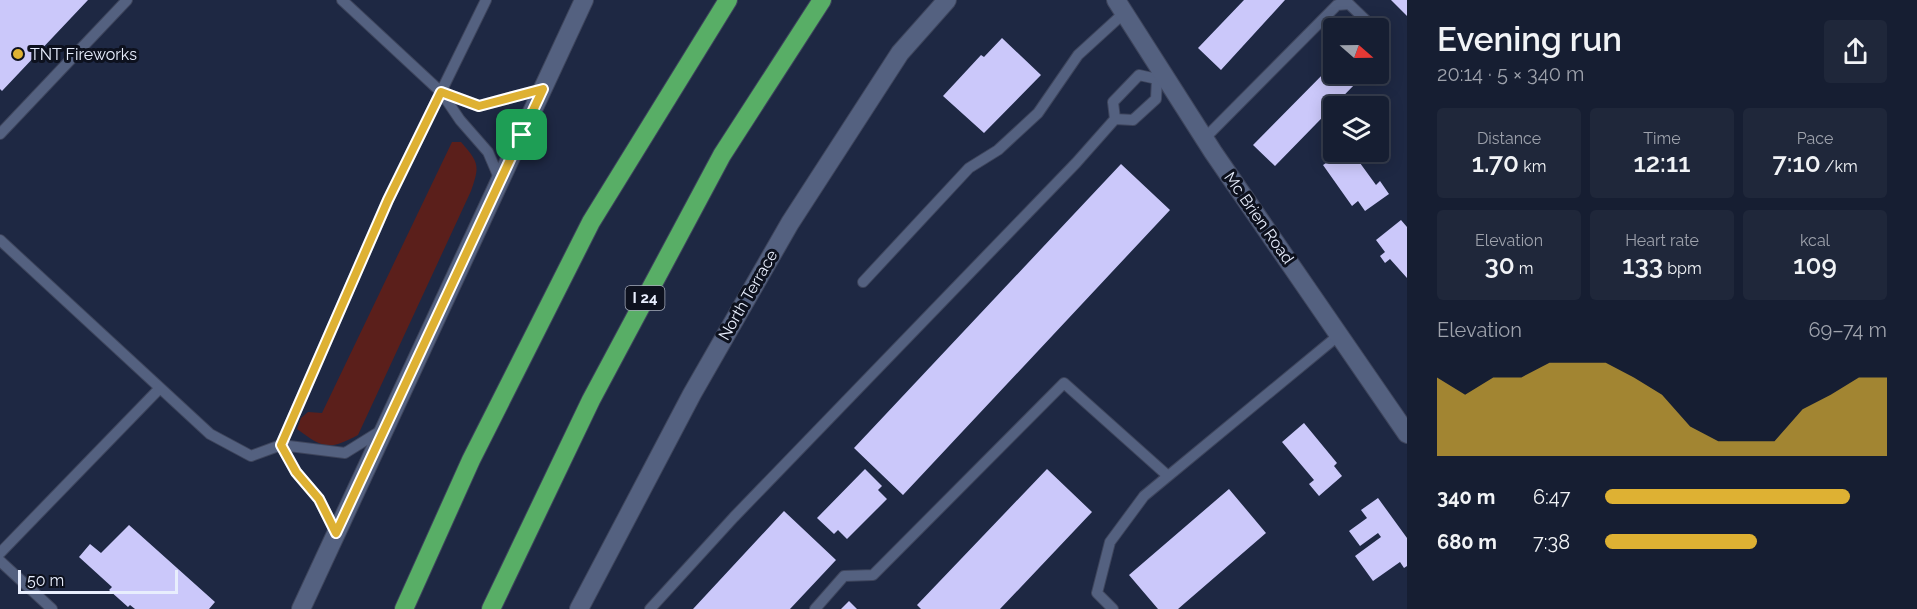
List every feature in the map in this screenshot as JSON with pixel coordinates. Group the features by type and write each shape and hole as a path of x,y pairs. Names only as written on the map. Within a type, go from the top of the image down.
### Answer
{"highway":[{"path":"404,609 471,460 591,222 728,0"},
{"name":"I 24","path":"491,609 591,400 722,155 822,0"}],"street":[{"path":"301,609 584,0"},
{"name":"North Terrace","path":"579,609 692,394 790,223 900,53 947,0"},
{"name":"Mc Brien Road","path":"1120,6 1160,76 1205,138 1407,434"}],"lane":[{"path":"0,134 127,0"},
{"path":"342,0 441,92 460,120 488,152 500,180"},
{"path":"281,445 388,200 486,0"},
{"path":"1324,18 1337,5 1349,4 1364,18"},
{"path":"863,282 969,168 998,150 1038,113 1078,55 1120,6"},
{"path":"1205,138 1323,19"},
{"path":"650,609 734,517 1115,119 1113,102 1139,75 1160,76 1156,99 1133,120 1115,119"},
{"path":"441,92 479,106 543,89"},
{"path":"0,240 210,434 251,456 281,445 345,453 385,428"},
{"path":"1113,609 1097,593 1110,542 1144,496 1339,334"},
{"path":"815,609 844,576 873,575 1064,382 1168,476"},
{"path":"0,553 160,388"},
{"path":"281,445 296,472 319,499 336,533"},
{"path":"0,561 52,609"}],"shaded area":[{"path":"452,142 461,142 476,165 477,170 471,191 358,435 332,445 313,440 297,429 301,418 308,412 322,413"}],"building":[{"name":"TNT Fireworks","path":"0,0 88,0 2,91 0,89"},
{"path":"1244,0 1285,0 1221,70 1198,48"},
{"path":"1391,0 1407,0 1407,16"},
{"path":"1002,38 1041,75 984,133 943,96 981,55 984,57"},
{"path":"1323,74 1323,84 1355,84 1343,96 1323,96 1323,117 1275,166 1253,145"},
{"path":"1328,162 1359,162 1376,185 1380,181 1389,194 1365,211 1358,201 1352,206 1323,165"},
{"path":"1121,164 1170,210 903,495 854,448"},
{"path":"1401,220 1407,227 1407,278 1390,259 1385,263 1380,256 1385,252 1376,240"},
{"path":"1304,423 1337,463 1334,466 1342,476 1319,496 1309,484 1314,480 1282,442"},
{"path":"865,469 882,486 878,490 887,499 847,539 838,530 834,534 817,518"},
{"path":"1047,469 1092,512 1000,609 921,609 917,605"},
{"path":"1229,489 1266,533 1178,609 1158,609 1129,575"},
{"path":"1378,498 1407,538 1407,566 1404,568 1400,562 1373,581 1355,556 1381,537 1378,533 1360,546 1349,531 1367,518 1361,510"},
{"path":"784,511 836,560 790,609 693,609"},
{"path":"129,525 215,602 209,609 135,609 130,605 128,607 109,590 112,587 79,557 90,544 101,553"},
{"path":"849,601 857,609 841,609"}],"place":[{"name":"TNT Fireworks","path":"18,54"}],"route":[{"path":"543,89 522,135 336,533 319,499 296,472 281,445 393,188 441,92 479,106 543,89"}]}
